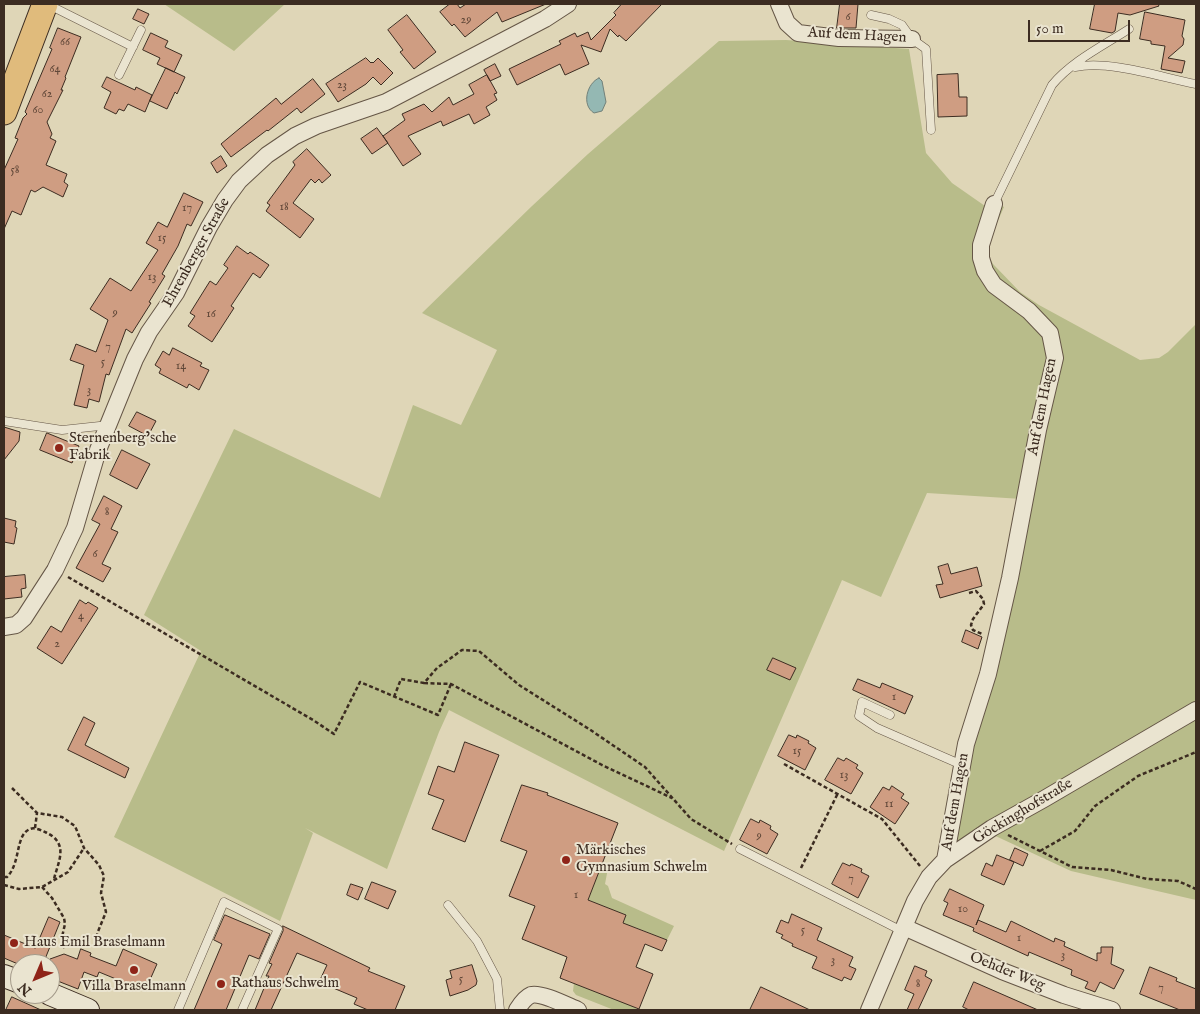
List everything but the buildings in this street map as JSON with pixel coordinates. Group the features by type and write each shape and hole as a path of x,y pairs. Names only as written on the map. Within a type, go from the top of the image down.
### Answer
{"main road":[{"path":"4,112 46,4"}],"street":[{"name":"Ehrenberger Straße","path":"4,627 16,625 24,618 55,570 74,528 98,450 141,345 176,292 209,227 239,181 266,156 295,136 316,126 386,102 545,19 568,4"},
{"name":"Auf dem Hagen","path":"779,4 787,23 798,32 839,38 912,39"},
{"name":"Auf dem Hagen","path":"946,860 966,744 988,674 1010,578 1038,430 1055,358 1050,333 1030,311 994,285 985,272 981,258 981,245 994,204"},
{"name":"Göckinghofstraße","path":"869,1010 915,901 929,877 946,860 992,828 1196,710"},
{"name":"Oehder Weg","path":"903,929 1002,971 1064,995 1112,1010"},
{"path":"516,1010 524,1000 532,995 541,995 578,1010"},
{"path":"60,998 88,1010"}],"lane":[{"path":"46,4 132,48"},
{"path":"871,15 889,18 902,25 912,39"},
{"name":"Auf dem Hagen","path":"994,204 1052,85 1071,68 1129,29"},
{"path":"120,75 141,30"},
{"name":"Auf dem Hagen","path":"912,39 926,49 932,130"},
{"path":"1071,68 1088,64 1105,65 1196,84"},
{"path":"4,421 62,430 109,424"},
{"path":"890,716 862,702 860,716 877,728 962,765"},
{"path":"740,849 903,929"},
{"path":"178,1010 224,902 278,930 242,1010"},
{"path":"448,905 477,941 497,980 500,1010"}],"path":[{"path":"55,570 334,734 360,682 438,715 451,684"},
{"path":"969,594 976,592 983,599 984,604 973,619 971,625 973,630"},
{"path":"424,683 438,668 462,650 479,651 519,685 589,729 645,768 691,819 740,849"},
{"path":"394,697 401,679 424,683 451,684 602,765 674,798"},
{"path":"1040,850 1075,831 1095,806 1138,776 1196,752"},
{"path":"784,764 882,819 929,877"},
{"path":"12,788 37,813 51,814 75,826 84,848 99,866 104,876 101,893 106,912 97,934"},
{"path":"797,877 838,793"},
{"path":"35,828 37,813"},
{"path":"4,877 7,877 12,872 23,834 28,829 35,828 52,836 60,848 61,859 54,879"},
{"path":"992,828 1072,867 1111,870 1147,879 1178,881 1196,889"},
{"path":"4,885 19,889 42,887 68,872 84,848"},
{"path":"42,887 52,898 64,918 65,924 62,937 65,950"}],"green space":[{"path":"164,4 285,4 234,51"},
{"path":"786,40 909,49 926,153 952,183 985,206 989,198 1004,207 989,241 988,255 993,264 1020,292 1039,305 1140,360 1159,358 1168,352 1196,324 1196,900 1071,871 989,833 946,854 1001,605 1022,499 927,493 881,597 842,580 724,851 449,710 387,869 305,828 313,833 280,921 114,837 201,651 144,615 234,429 380,498 413,405 461,425 497,350 422,313 588,154 719,41"},
{"path":"601,867 608,868 605,884 608,886 612,898 674,926 667,940 623,924 626,915 588,900"},
{"path":"574,983 637,1008 634,1010 614,1010 576,995 573,991"}],"water":[{"path":"599,78 602,81 606,102 602,111 594,113 588,105 587,94 591,84"}],"place":[{"name":"Sternenberg’sche Fabrik","path":"59,448"},
{"name":"Märkisches Gymnasium Schwelm","path":"566,860"},
{"name":"Haus Emil Braselmann","path":"14,943"},
{"name":"Villa Braselmann","path":"134,970"},
{"name":"Rathaus Schwelm","path":"221,984"}]}
